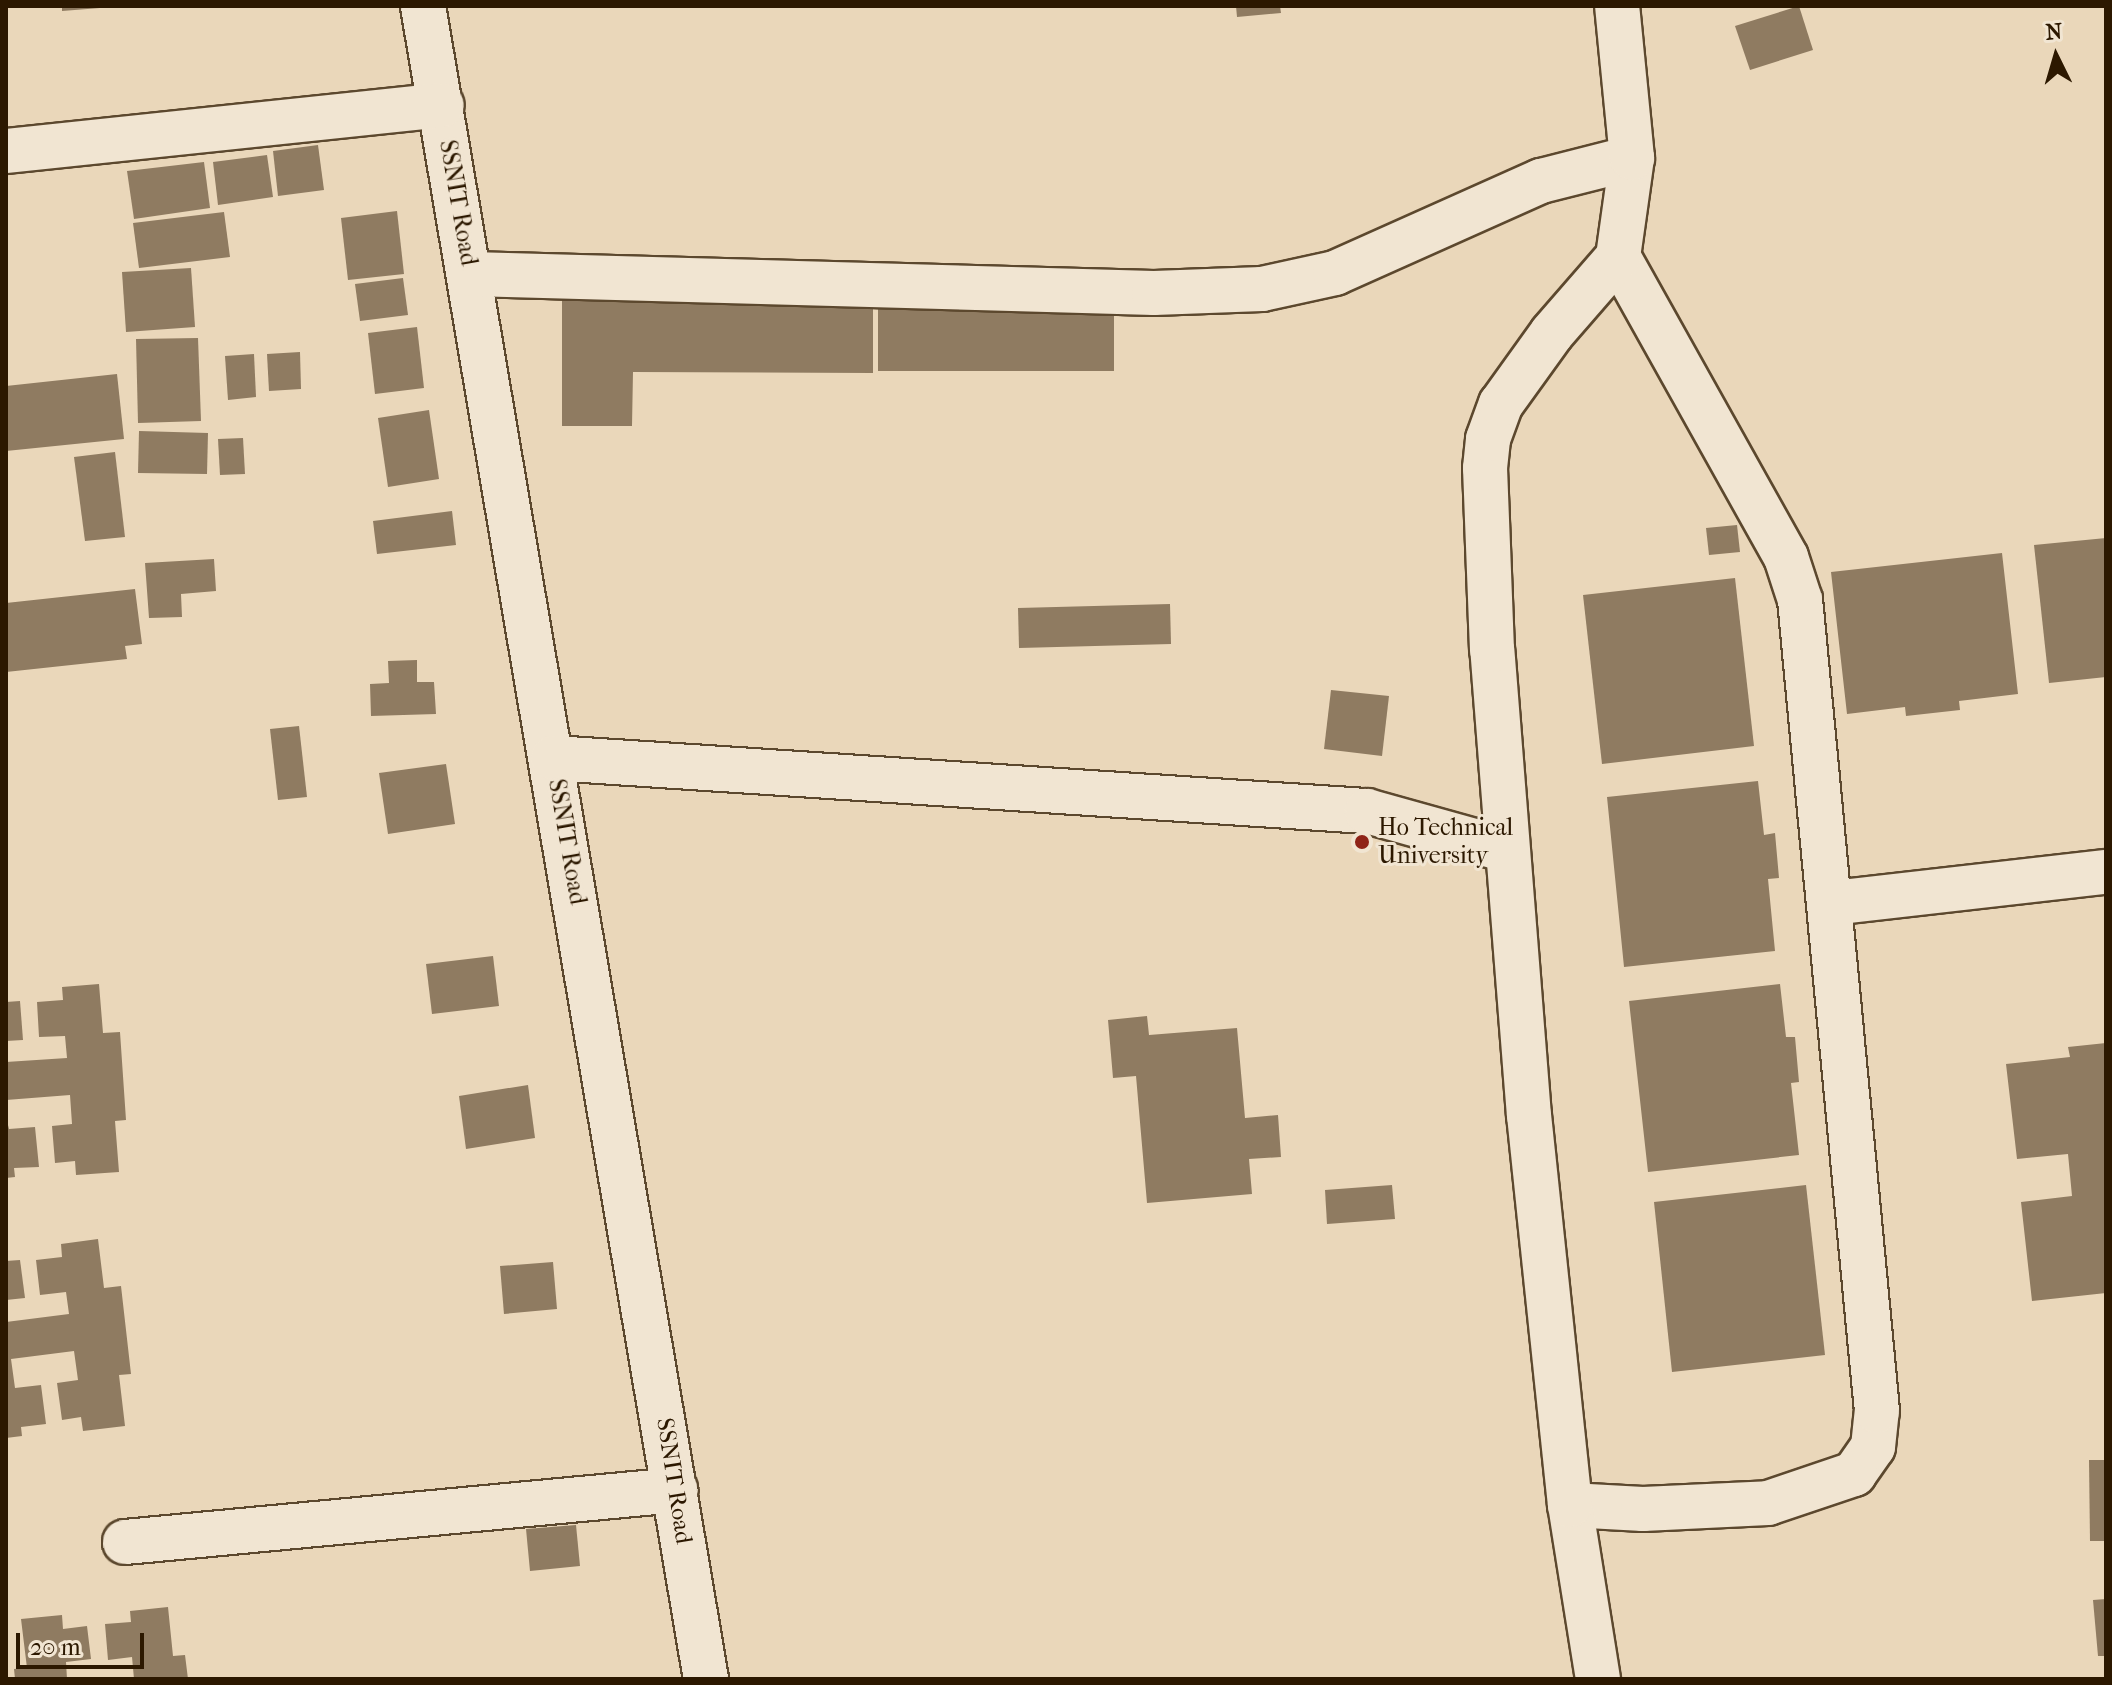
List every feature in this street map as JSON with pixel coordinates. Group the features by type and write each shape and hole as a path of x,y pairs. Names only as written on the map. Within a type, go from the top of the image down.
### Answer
{"street":[{"name":"SSNIT Road","path":"423,6 553,758 706,1679"},
{"path":"1598,1679 1570,1505 1507,850 1492,650 1488,439 1522,372 1618,257 1632,158 1617,6"},
{"path":"6,151 442,105"},
{"path":"471,274 1154,293 1262,289 1335,273 1541,181 1632,158"},
{"path":"1570,1505 1643,1509 1768,1503 1854,1474 1873,1447 1877,1411 1832,903 1800,600 1786,557 1618,257"},
{"path":"553,758 1367,811 1507,850"},
{"path":"1832,903 2106,872"},
{"path":"125,1542 676,1490"}],"building":[{"path":"62,6 100,6 100,8 62,11"},
{"path":"1236,6 1280,6 1281,13 1237,17"},
{"path":"1799,6 1813,50 1750,70 1735,26"},
{"path":"318,145 324,190 278,196 273,151"},
{"path":"267,155 273,197 218,205 213,162"},
{"path":"204,162 210,208 134,219 127,171"},
{"path":"397,211 404,274 348,280 341,218"},
{"path":"224,212 230,257 139,268 133,223"},
{"path":"191,268 195,327 126,332 122,272"},
{"path":"403,278 408,315 360,321 355,284"},
{"path":"562,291 873,305 873,373 633,372 632,426 562,426"},
{"path":"878,306 1114,306 1114,371 878,371"},
{"path":"417,327 424,388 375,394 368,333"},
{"path":"198,338 201,421 138,423 136,339"},
{"path":"300,352 301,389 269,391 267,354"},
{"path":"254,354 256,397 228,400 225,356"},
{"path":"117,374 124,439 6,451 6,386"},
{"path":"429,410 439,479 388,487 378,418"},
{"path":"139,431 208,433 207,474 138,473"},
{"path":"243,438 245,474 220,475 218,439"},
{"path":"115,452 125,537 85,541 74,457"},
{"path":"452,511 456,545 377,554 373,521"},
{"path":"1737,525 1740,552 1709,555 1706,528"},
{"path":"2106,538 2106,677 2049,683 2034,545"},
{"path":"2002,553 2018,694 1959,701 1960,710 1906,716 1905,707 1847,714 1831,572"},
{"path":"214,559 216,591 181,594 182,617 149,618 145,563"},
{"path":"1735,578 1754,746 1602,764 1583,595"},
{"path":"135,589 142,644 125,646 127,659 6,672 6,603"},
{"path":"1170,604 1171,644 1019,648 1018,608"},
{"path":"417,660 417,682 434,682 436,714 371,716 370,684 389,683 388,661"},
{"path":"1331,690 1389,696 1382,756 1324,749"},
{"path":"299,726 307,797 278,800 270,729"},
{"path":"446,764 455,824 388,834 379,773"},
{"path":"1758,781 1764,835 1775,833 1779,878 1768,879 1775,951 1624,967 1607,797"},
{"path":"493,956 499,1006 432,1014 426,964"},
{"path":"99,984 103,1033 120,1032 126,1120 115,1121 119,1172 76,1175 75,1161 55,1163 52,1126 72,1124 70,1095 6,1100 6,1062 67,1058 65,1036 39,1037 37,1002 63,1000 62,987"},
{"path":"1780,984 1786,1037 1795,1037 1799,1082 1791,1083 1799,1155 1648,1172 1629,1001"},
{"path":"20,1001 23,1040 6,1041 6,1002"},
{"path":"1147,1016 1149,1035 1237,1028 1245,1118 1278,1115 1281,1157 1249,1159 1252,1194 1147,1203 1136,1076 1113,1078 1108,1020"},
{"path":"2106,1043 2106,1293 2032,1301 2021,1202 2072,1196 2068,1154 2017,1159 2006,1064 2070,1057 2068,1047"},
{"path":"528,1085 535,1138 466,1149 459,1096"},
{"path":"6,1117 9,1129 35,1127 39,1167 14,1168 15,1177 6,1178"},
{"path":"1392,1185 1395,1219 1327,1224 1325,1190"},
{"path":"1806,1185 1825,1355 1672,1372 1654,1202"},
{"path":"98,1239 104,1288 121,1286 131,1374 119,1375 125,1426 83,1431 81,1417 62,1420 57,1383 78,1380 74,1351 11,1359 15,1388 41,1385 46,1424 21,1427 22,1436 6,1438 6,1322 69,1314 66,1292 40,1295 36,1260 62,1257 61,1244"},
{"path":"20,1260 25,1298 6,1300 6,1261"},
{"path":"553,1262 557,1309 504,1314 500,1266"},
{"path":"2089,1460 2106,1460 2106,1541 2090,1541"},
{"path":"576,1525 580,1566 530,1571 526,1529"},
{"path":"2106,1599 2106,1656 2098,1656 2093,1600"},
{"path":"168,1607 173,1656 185,1655 188,1679 134,1679 132,1657 108,1660 105,1624 131,1622 130,1611"},
{"path":"62,1615 63,1629 87,1626 91,1659 66,1662 67,1679 15,1679 14,1669 27,1668 21,1619"}],"place":[{"name":"Ho Technical University","path":"1362,842"}]}
